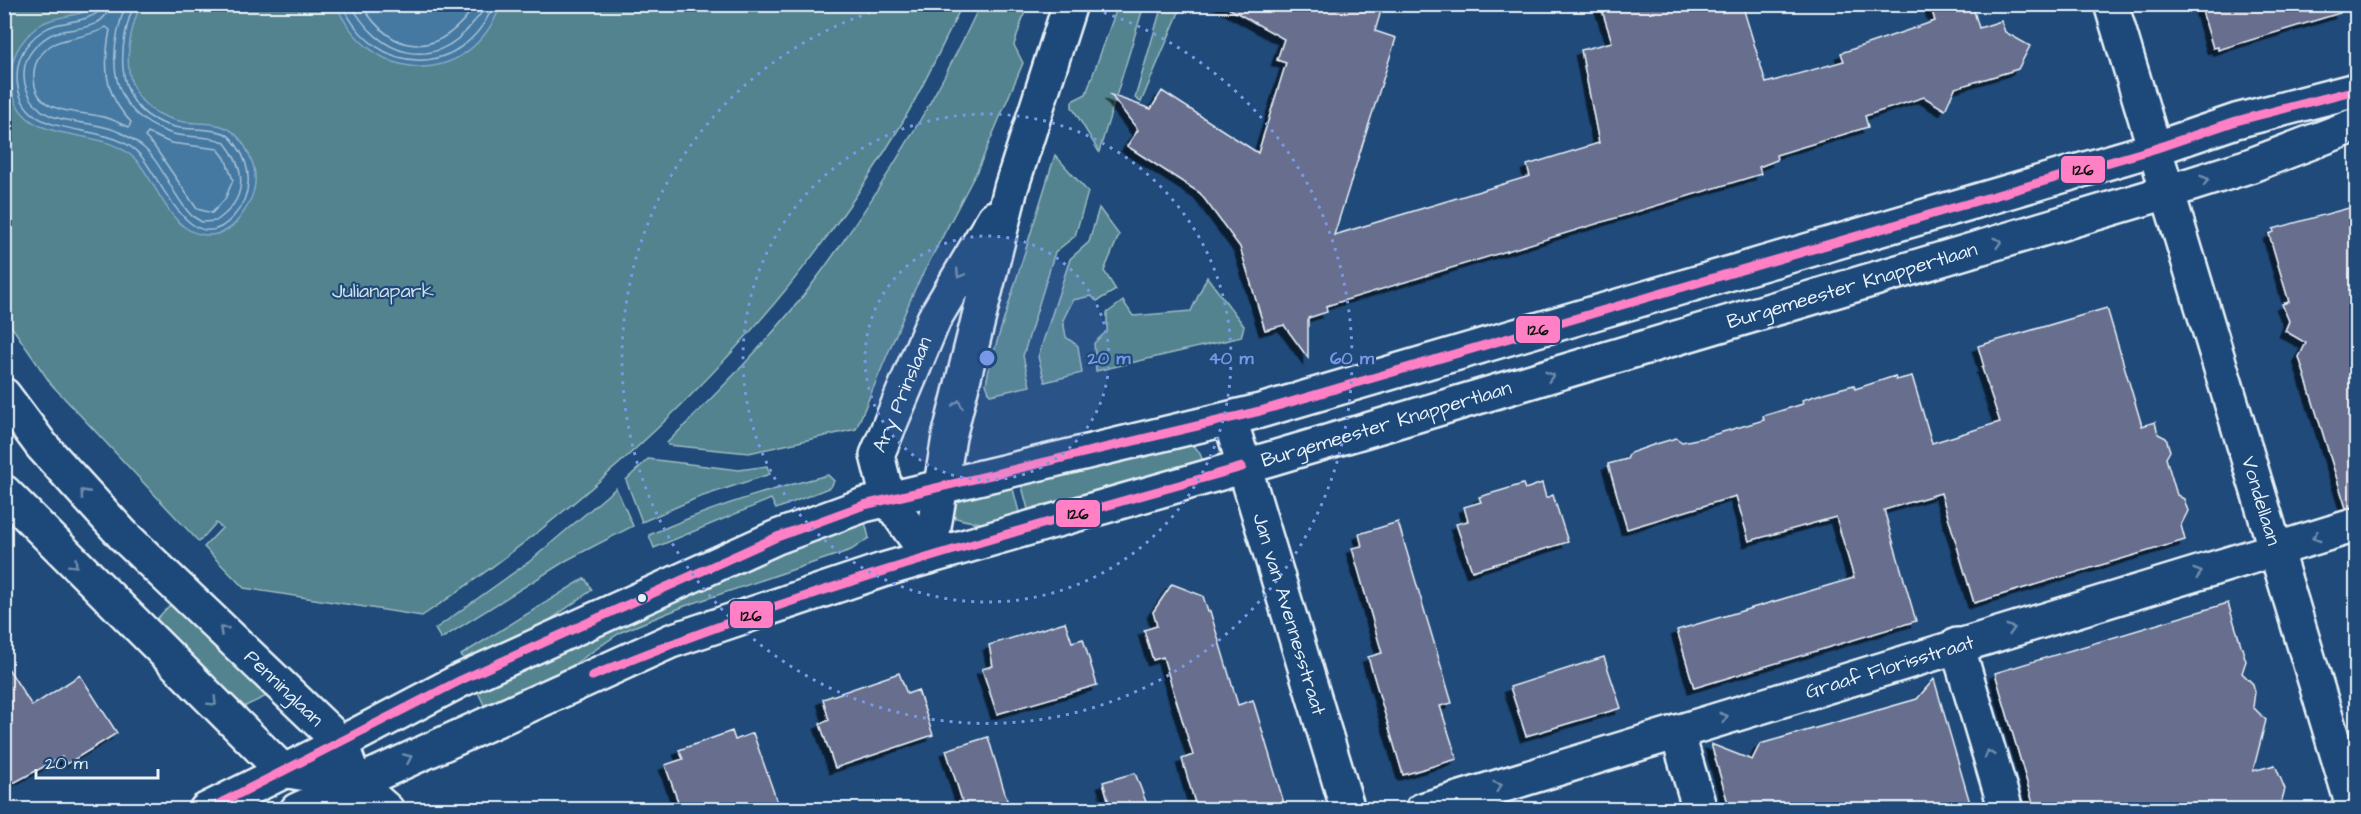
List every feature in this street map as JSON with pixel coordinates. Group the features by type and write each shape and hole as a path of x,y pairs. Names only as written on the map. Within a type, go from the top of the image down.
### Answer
{"street":[{"name":"Ary Prinslaan","path":"929,557 939,486 1011,188 1070,4"},
{"name":"Vondellaan","path":"2111,4 2354,810"},
{"path":"206,810 461,680 777,537 864,505 1230,419 2154,149 2236,121 2356,90"},
{"name":"Burgemeester Knappertlaan","path":"297,810 671,641 929,557 1243,467 2167,192 2249,166 2356,125"},
{"name":"Ary Prinslaan","path":"929,557 888,499 877,455 934,319 1011,188"},
{"name":"Penninglaan","path":"4,395 42,446 123,535 341,743 355,782"},
{"name":"Jan van Avennesstraat","path":"1230,419 1348,810"},
{"path":"4,492 282,770 355,782 387,810"},
{"name":"Graaf Florisstraat","path":"1422,810 1956,645 2356,525"},
{"path":"1956,645 2006,810"},
{"path":"1677,732 1700,810"}],"green space":[{"name":"Julianapark","path":"5,5 962,5 907,115 852,202 801,271 746,337 625,459 492,567 422,616 244,588 204,547 222,528 216,523 199,542 51,384 5,317"},
{"path":"980,5 1027,5 1014,45 1023,63 978,169 915,289 856,429 749,453 668,445 667,443 728,381 805,294 845,239 908,141"},
{"path":"1118,5 1144,5 1099,152 1072,107 1072,101 1086,94"},
{"path":"1162,5 1182,5 1141,102 1135,98"},
{"path":"1055,155 1088,192 1075,236 1055,252 1023,356 1030,386 990,395 986,384 990,364"},
{"path":"1099,208 1119,235 1104,271 1116,290 1097,301 1091,296 1073,300 1063,320 1066,337 1078,346 1082,373 1045,382 1038,357 1070,259 1089,242"},
{"path":"1207,277 1244,326 1241,337 1096,371 1094,343 1107,331 1107,313 1123,301 1133,316 1191,311"},
{"path":"1176,443 1195,447 1204,464 1030,517 1020,479"},
{"path":"648,459 739,470 767,466 770,474 697,498 642,522 626,480"},
{"path":"828,475 834,481 831,487 776,509 771,499 654,548 649,535 737,501"},
{"path":"1011,481 1021,520 983,523 945,514 946,499"},
{"path":"616,488 633,526 567,560 441,639 435,629 530,561"},
{"path":"864,518 869,538 851,550 685,606 621,632 541,687 487,711 475,686 607,624"},
{"path":"585,578 592,590 530,634 468,666 461,655"},
{"path":"171,604 271,694 239,709 150,626"}],"water":[{"path":"99,5 140,5 134,22 128,57 129,73 134,88 143,102 156,112 175,120 213,124 231,130 247,150 254,167 255,183 249,203 232,227 217,234 208,235 195,233 184,227 166,206 136,160 120,148 42,126 26,117 15,101 11,70 15,56 26,38 44,23 82,13"},
{"path":"336,5 501,5 486,33 466,52 444,63 420,67 395,63 372,51 352,31"}],"building":[{"path":"1221,4 1383,4 1375,31 1396,38 1334,235 1530,176 1527,165 1599,143 1581,50 1612,42 1600,4 1742,4 1766,83 1844,61 1841,53 1935,21 1930,4 1972,4 1979,28 2001,21 2005,32 2030,46 2018,69 1955,88 1945,110 1924,97 1865,116 1868,127 1776,155 1777,160 1759,167 1761,174 1326,306 1327,312 1308,318 1308,358 1284,325 1265,330 1240,247 1200,193 1127,146 1138,130 1111,95 1151,109 1162,91 1258,153 1286,63 1277,60 1284,39"},
{"path":"2200,4 2339,4 2340,13 2218,50 2218,47 2213,48"},
{"path":"2356,206 2356,507 2346,508 2299,357 2306,343 2285,331 2289,321 2282,304 2289,302 2269,234 2274,232 2273,229"},
{"path":"2107,308 2142,426 2155,422 2158,434 2166,438 2170,451 2166,458 2177,495 2184,499 2188,511 2181,525 2185,540 1974,603 1941,493 1884,510 1916,621 1694,688 1677,630 1854,578 1836,517 1749,541 1736,496 1627,529 1608,464 1627,459 1630,453 1653,445 1676,438 1682,442 1702,438 1764,420 1763,416 1803,404 1802,400 1854,385 1855,389 1895,376 1896,380 1912,376 1932,443 2000,422 1982,368 1984,367 1978,346"},
{"path":"1542,483 1546,498 1553,495 1568,542 1472,571 1456,524 1468,521 1464,507 1481,502 1479,497 1523,484 1525,489"},
{"path":"1398,522 1452,703 1440,706 1457,759 1403,775 1368,657 1382,653 1352,548 1362,546 1359,534"},
{"path":"1172,584 1203,596 1208,612 1210,611 1238,705 1253,700 1286,810 1197,810 1182,759 1193,755 1163,657 1153,660 1144,630 1157,626 1153,612"},
{"path":"2228,603 2246,661 2242,673 2253,684 2255,692 2253,707 2266,720 2253,771 2275,765 2285,789 2279,810 2035,810 1995,673"},
{"path":"1065,622 1072,642 1083,639 1097,685 997,714 982,669 993,666 989,645"},
{"path":"1604,657 1621,708 1526,736 1510,687"},
{"path":"4,662 32,706 80,675 117,733 67,764 62,757 4,788"},
{"path":"899,673 907,694 918,690 933,735 835,768 820,724 829,720 823,699"},
{"path":"1934,679 1972,810 1730,810 1711,744 1752,760 1760,744 1917,699"},
{"path":"732,731 735,740 753,733 780,810 681,810 665,765 683,759 679,750"},
{"path":"988,737 1010,810 965,810 946,750"},
{"path":"1135,773 1149,810 1111,810 1103,782"}],"transit line":[{"name":"126","path":"207,810 461,680 777,537 864,505 1260,411 2154,149 2236,121 2356,90"},
{"name":"126","path":"592,676 672,644 833,587 996,537 1242,467"}]}
